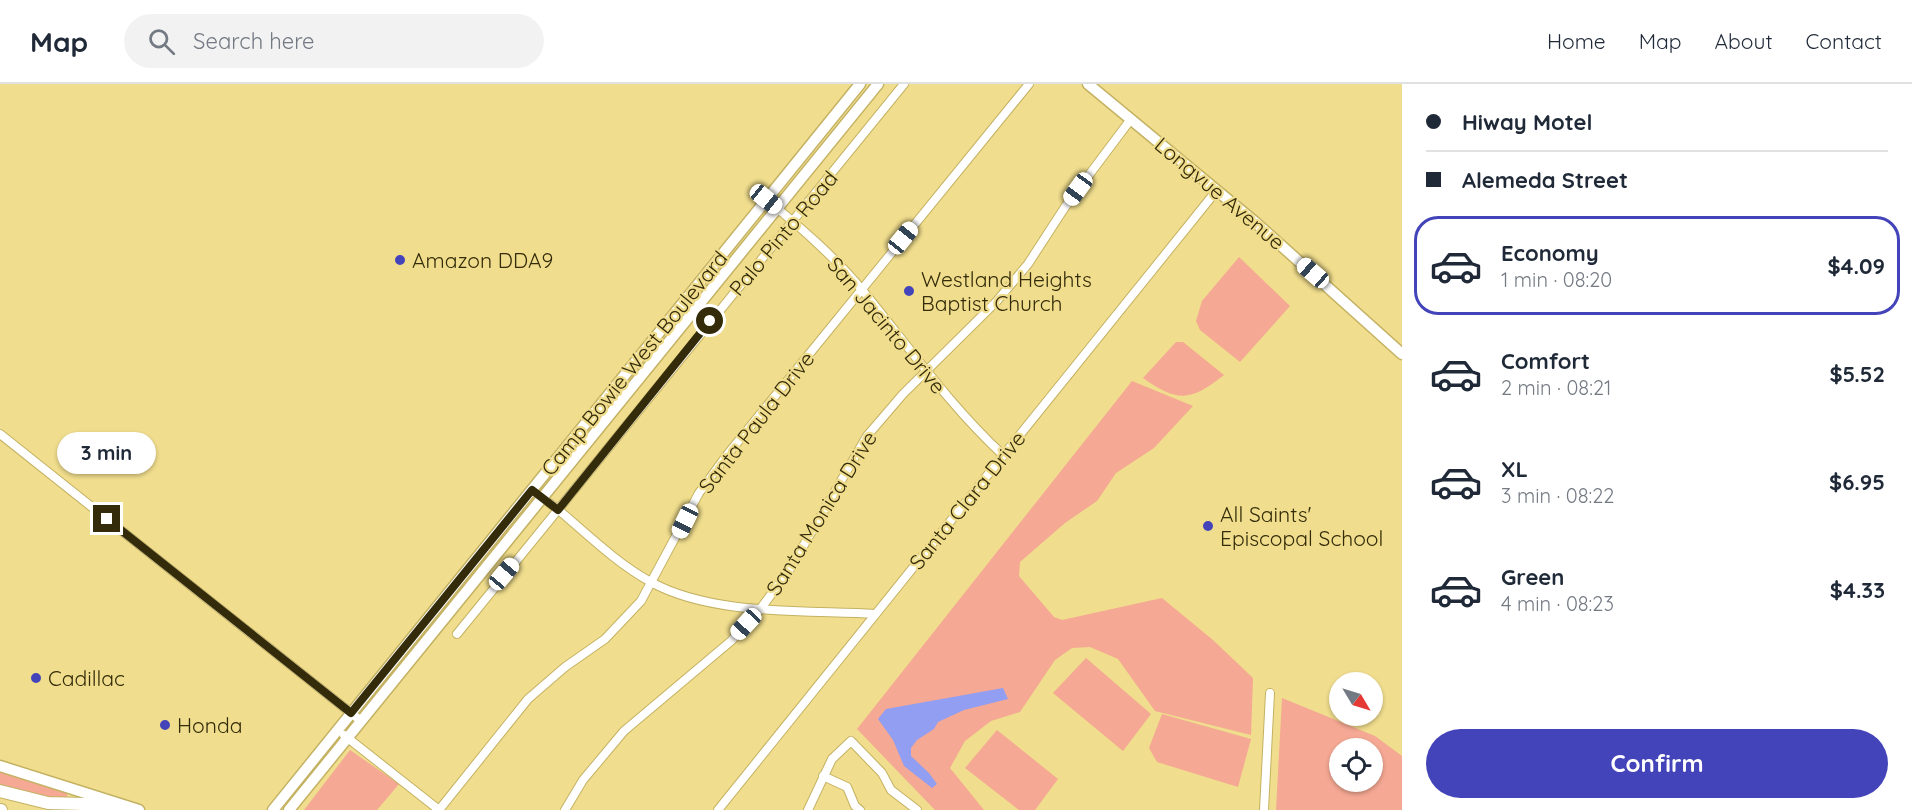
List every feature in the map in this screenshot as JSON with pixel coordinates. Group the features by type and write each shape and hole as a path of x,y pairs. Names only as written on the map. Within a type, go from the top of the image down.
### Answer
{"highway":[{"path":"0,791 48,803 119,805"}],"main road":[{"name":"Camp Bowie West Boulevard","path":"293,806 362,721 647,345 860,84"},
{"name":"Camp Bowie West Boulevard","path":"273,810 351,713 657,354 878,84"},
{"name":"Longvue Avenue","path":"1088,84 1217,190 1402,354"},
{"path":"647,345 657,354"},
{"path":"0,766 139,810"},
{"path":"264,810 298,779"}],"street":[{"name":"Palo Pinto Road","path":"457,634 904,84"},
{"name":"Santa Paula Drive","path":"439,810 528,699 546,682 612,632 642,601 699,493 1029,84"},
{"name":"Santa Monica Drive","path":"566,810 589,772 624,731 730,641 761,608 790,569 867,436 927,371 996,302 1028,264 1065,207 1131,119"},
{"name":"Santa Clara Drive","path":"718,810 1217,190"},
{"name":"San Jacinto Drive","path":"766,199 794,222 862,289 964,417 1003,455"},
{"path":"0,434 362,721"},
{"path":"536,494 632,571 653,583 698,600 761,608 875,614"},
{"path":"1264,810 1270,693"},
{"path":"338,730 439,810"},
{"path":"808,810 832,759 851,741 882,773 891,790 917,810"},
{"path":"824,776 847,787 855,806 860,810"}],"shaded area":[{"path":"1239,257 1290,306 1240,362 1200,330 1196,321 1202,301"},
{"path":"1176,342 1183,342 1224,375 1202,390 1184,396 1166,392 1143,378"},
{"path":"1132,381 1193,406 1154,448 1116,473 1097,501 1065,523 1020,562 1019,576 1054,617 1062,620 1162,598 1213,640 1253,678 1251,735 1155,711 1118,659 1090,647 1072,648 1055,660 1020,712 991,721 965,741 950,768 984,810 935,810 857,729"},
{"path":"1086,658 1151,714 1123,751 1053,693"},
{"path":"1282,698 1329,717 1329,726 1351,726 1378,738 1329,738 1329,792 1383,792 1383,742 1402,756 1402,810 1276,810"},
{"path":"1162,714 1251,739 1238,787 1157,762 1149,748"},
{"path":"997,730 1058,779 1035,810 1019,810 965,768"},
{"path":"350,750 399,784 377,810 304,810"},
{"path":"0,770 67,793 67,799 0,787"}],"water":[{"path":"1003,688 1008,699 964,710 938,722 934,729 917,740 911,748 911,756 937,784 932,788 904,766 893,740 878,719 886,709"}],"place":[{"name":"Amazon DDA9","path":"400,260"},
{"name":"Westland Heights Baptist Church","path":"909,291"},
{"name":"All Saints' Episcopal School","path":"1208,526"},
{"name":"Cadillac","path":"36,678"},
{"name":"Honda","path":"165,725"}],"route":[{"path":"107,519 351,713 532,490 558,510 710,321"}]}
